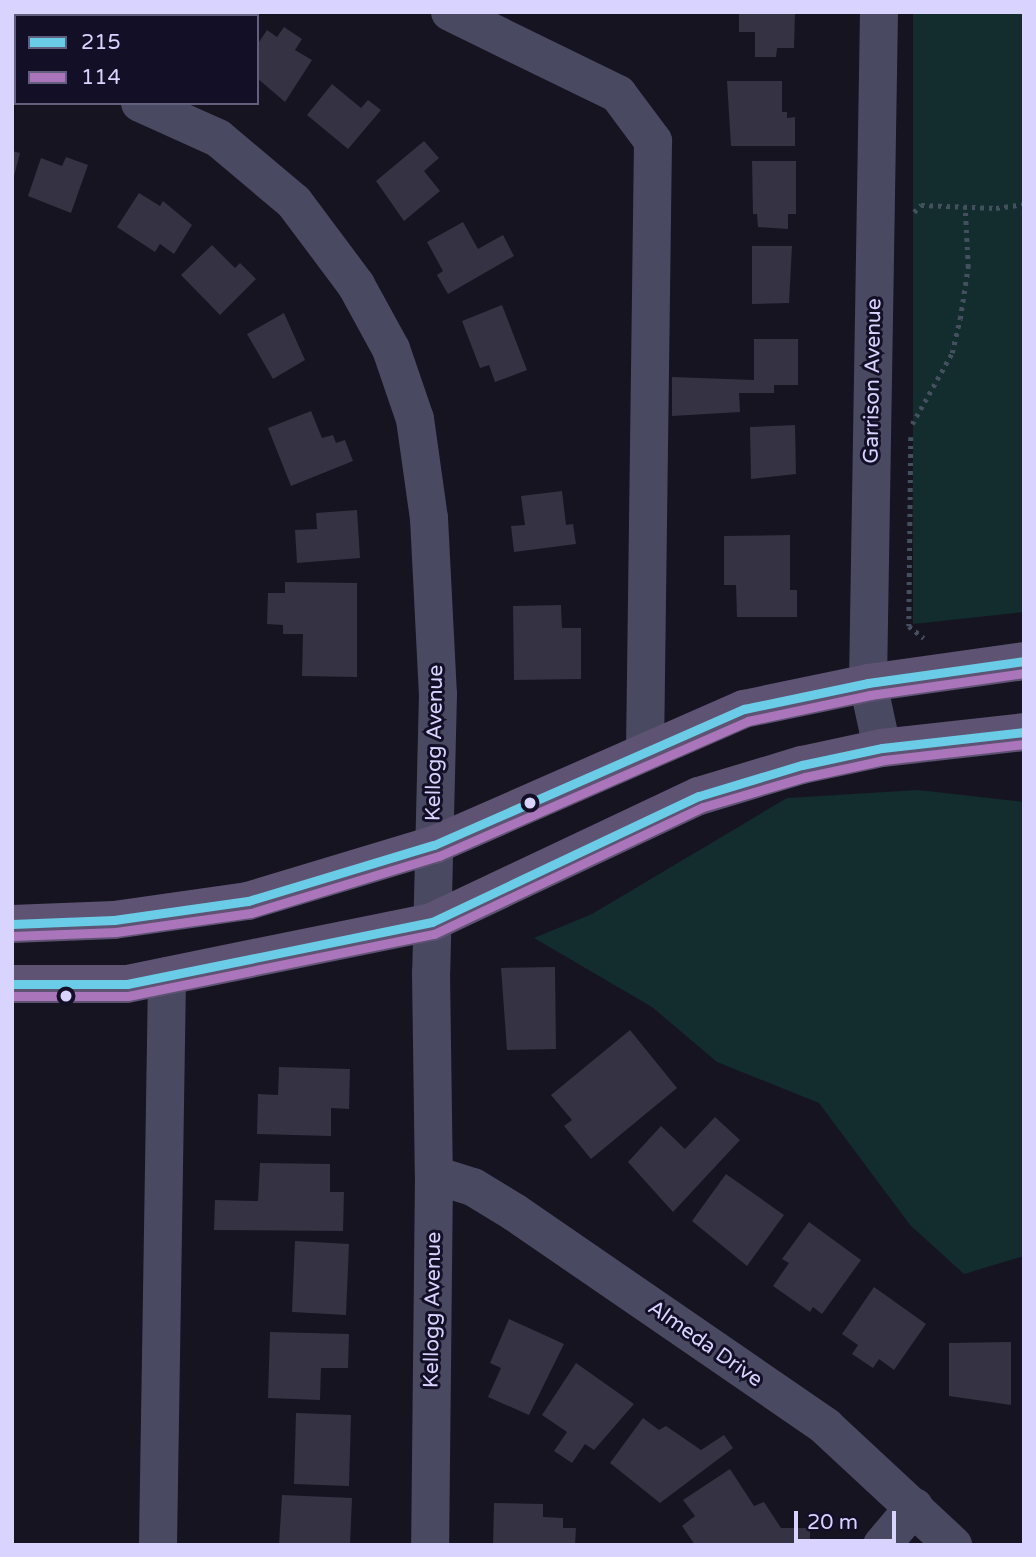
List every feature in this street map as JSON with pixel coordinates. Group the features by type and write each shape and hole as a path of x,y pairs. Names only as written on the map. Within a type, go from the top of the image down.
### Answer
{"main road":[{"path":"12,925 114,920 248,901 434,845 744,709 868,683 1024,661"},
{"path":"12,984 127,984 432,922 699,796 802,765 882,748 1024,732"}],"street":[{"path":"450,12 618,94 653,141 645,751"},
{"name":"Garrison Avenue","path":"879,12 868,683 882,748"},
{"name":"Kellogg Avenue","path":"144,105 218,138 294,202 356,285 391,349 415,419 429,518 438,694 432,922 434,1175 430,1545"},
{"path":"158,1545 167,976"},
{"name":"Almeda Drive","path":"434,1175 473,1187 514,1212 825,1426 953,1545"},
{"path":"882,1545 914,1507"}],"path":[{"path":"914,225 915,199"},
{"path":"915,212 920,205 965,208 1024,204"},
{"path":"912,424 952,353 968,267 965,208"},
{"path":"912,411 909,626 931,642"}],"green space":[{"path":"913,12 1024,12 1024,612 913,624"},
{"path":"918,790 1024,802 1024,1256 964,1274 910,1225 819,1103 717,1062 652,1007 534,938 592,914 787,798"}],"building":[{"path":"171,12 226,12 198,14 170,14"},
{"path":"739,12 795,12 794,48 777,48 776,57 755,57 755,32 739,32"},
{"path":"284,27 302,39 295,50 312,60 285,102 259,80 259,42 267,30 277,37"},
{"path":"727,81 782,81 782,112 787,112 787,118 795,117 795,146 731,146"},
{"path":"332,84 361,108 368,100 381,110 348,149 307,115"},
{"path":"424,141 439,158 424,171 440,191 404,221 376,181"},
{"path":"12,151 20,153 13,180 12,179"},
{"path":"66,157 88,165 71,213 28,196 41,158 62,166"},
{"path":"752,161 796,161 796,214 788,214 788,229 758,227 757,214 753,214"},
{"path":"139,193 160,206 163,201 192,225 174,254 160,244 155,252 117,227"},
{"path":"463,222 478,249 503,235 514,256 448,294 437,275 443,271 427,242"},
{"path":"212,245 235,268 240,263 256,279 220,315 181,275"},
{"path":"752,246 792,246 789,303 752,304"},
{"path":"502,305 527,370 495,382 489,365 480,368 462,321"},
{"path":"284,313 305,360 273,379 247,334"},
{"path":"754,339 798,339 798,385 774,385 774,393 739,393 740,412 672,416 672,377 754,380"},
{"path":"311,411 322,438 333,435 336,443 345,440 353,461 291,486 268,428"},
{"path":"795,425 796,474 751,479 750,427"},
{"path":"562,491 566,525 573,524 576,544 514,552 511,526 525,525 521,496"},
{"path":"357,510 360,558 297,563 295,530 317,529 316,513"},
{"path":"790,535 790,590 797,590 797,617 737,617 736,585 724,585 724,536"},
{"path":"285,582 357,583 357,677 302,676 303,634 283,634 283,625 267,624 268,593 285,593"},
{"path":"561,605 562,628 581,628 581,679 514,680 513,606"},
{"path":"555,967 556,1049 507,1050 501,968"},
{"path":"630,1030 677,1088 591,1159 564,1126 572,1120 551,1095"},
{"path":"279,1067 350,1069 349,1109 331,1108 331,1136 257,1134 258,1094 278,1095"},
{"path":"715,1117 740,1140 673,1212 628,1162 661,1126 685,1149"},
{"path":"260,1163 330,1164 330,1192 344,1192 343,1231 214,1230 215,1200 258,1201"},
{"path":"726,1174 784,1215 747,1266 692,1221"},
{"path":"809,1222 861,1260 822,1314 813,1307 810,1312 773,1286 789,1263 782,1259"},
{"path":"295,1241 349,1244 346,1315 292,1312"},
{"path":"874,1287 926,1324 894,1370 879,1359 873,1368 852,1354 858,1345 842,1334"},
{"path":"509,1319 564,1344 529,1415 488,1397 501,1368 490,1363"},
{"path":"270,1332 349,1334 348,1368 321,1368 320,1400 268,1398"},
{"path":"1011,1342 1011,1405 949,1396 949,1343"},
{"path":"576,1363 634,1404 594,1450 585,1444 572,1463 554,1451 567,1432 542,1415"},
{"path":"296,1413 351,1415 349,1486 294,1484"},
{"path":"643,1418 659,1430 666,1426 701,1450 724,1435 733,1448 660,1503 610,1463"},
{"path":"730,1469 754,1506 764,1502 781,1528 810,1528 810,1545 695,1545 682,1526 695,1516 683,1500"},
{"path":"282,1495 352,1498 350,1545 279,1545"},
{"path":"494,1503 543,1504 543,1517 563,1518 563,1528 576,1528 575,1545 493,1545"}],"transit line":[{"name":"215","path":"12,924 114,920 248,901 434,845 744,709 868,683 1024,661"},
{"name":"114","path":"12,936 116,932 251,913 439,856 748,721 870,695 1024,673"},
{"name":"215","path":"12,984 127,984 432,922 699,796 802,765 882,748 1024,732"},
{"name":"114","path":"12,996 128,996 434,934 703,807 805,777 884,760 1024,744"}]}
